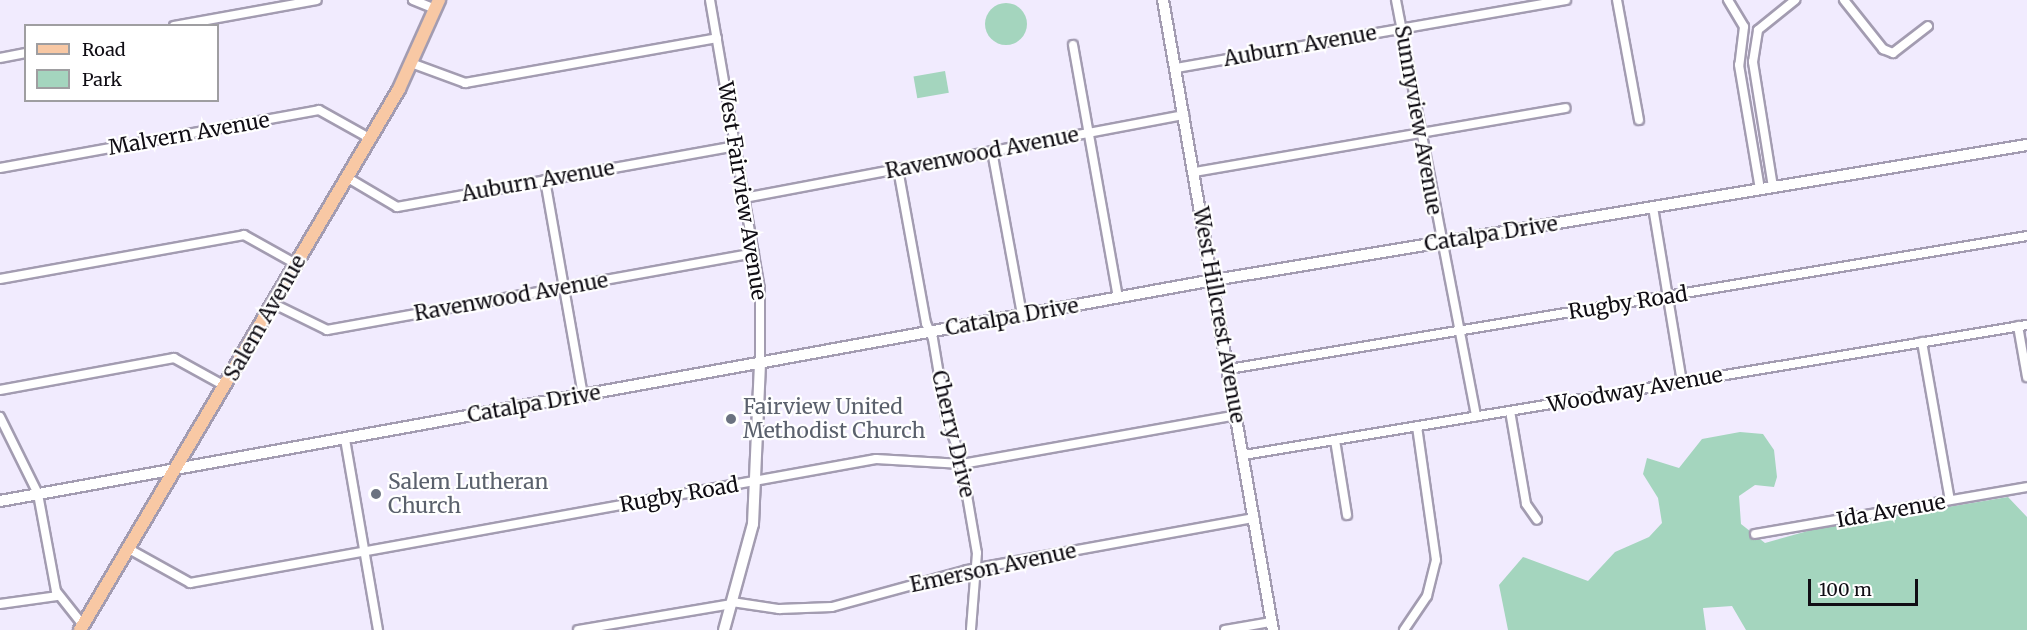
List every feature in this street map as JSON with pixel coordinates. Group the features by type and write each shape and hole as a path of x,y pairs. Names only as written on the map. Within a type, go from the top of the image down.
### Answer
{"main road":[{"name":"Salem Avenue","path":"81,628 178,469 348,178 411,63 437,4"}],"street":[{"path":"185,24 317,0"},
{"path":"413,0 437,4"},
{"name":"West Fairview Avenue","path":"710,0 761,301 752,534 724,630"},
{"name":"West Hillcrest Avenue","path":"1163,0 1214,280 1272,626"},
{"name":"Sunnyview Avenue","path":"1396,0 1439,234 1444,242 1476,416"},
{"name":"Auburn Avenue","path":"1176,68 1566,0"},
{"path":"1617,0 1639,120"},
{"path":"1728,0 1744,27 1739,65 1760,189"},
{"path":"1773,187 1753,74 1758,30 1795,0"},
{"path":"1844,0 1882,49 1893,53 1928,26"},
{"path":"1744,27 1758,30"},
{"path":"411,63 465,83 717,38"},
{"path":"1073,45 1118,298"},
{"path":"0,58 24,53"},
{"path":"1195,172 1566,108"},
{"name":"Malvern Avenue","path":"0,168 319,110 370,139"},
{"name":"Ravenwood Avenue","path":"744,198 1184,115"},
{"name":"Catalpa Drive","path":"0,501 1214,280 2027,145"},
{"name":"Auburn Avenue","path":"348,178 397,207 735,146"},
{"path":"992,151 1022,315"},
{"name":"Cherry Drive","path":"898,169 946,417 962,465 977,568 971,630"},
{"path":"545,180 583,396"},
{"path":"1653,207 1682,382"},
{"path":"0,279 244,235 296,264"},
{"name":"Rugby Road","path":"1229,369 2027,237"},
{"name":"Ravenwood Avenue","path":"274,304 327,330 754,253"},
{"name":"Woodway Avenue","path":"1244,455 2027,325"},
{"path":"2018,326 2027,377"},
{"path":"1922,342 1950,500"},
{"path":"0,390 174,358 225,386"},
{"path":"1510,411 1526,504 1537,520"},
{"name":"Rugby Road","path":"129,549 190,583 886,458 962,465 1237,415"},
{"path":"0,417 38,494 58,596 81,628"},
{"path":"1404,630 1427,596 1436,560 1417,426"},
{"path":"345,439 378,630"},
{"path":"1335,440 1347,515"},
{"name":"Ida Avenue","path":"1755,534 2027,487"},
{"name":"Emerson Avenue","path":"578,630 732,603 779,609 832,607 977,568 1254,518"},
{"path":"0,604 58,596"},
{"path":"1224,630 1272,626"}],"green space":[{"path":"1006,3 1021,9 1027,24 1021,39 1006,45 991,39 985,24 991,9"},
{"path":"945,71 949,93 917,98 913,77"},
{"path":"1740,432 1763,434 1774,450 1777,477 1774,487 1755,485 1739,496 1741,524 1765,543 1815,529 2008,497 2027,517 2027,630 1746,630 1732,606 1703,608 1706,630 1508,630 1499,585 1523,557 1588,581 1615,552 1649,537 1662,523 1658,498 1643,474 1647,458 1679,468 1702,439"}],"place":[{"name":"Fairview United Methodist Church","path":"731,419"},
{"name":"Salem Lutheran Church","path":"376,494"}]}
